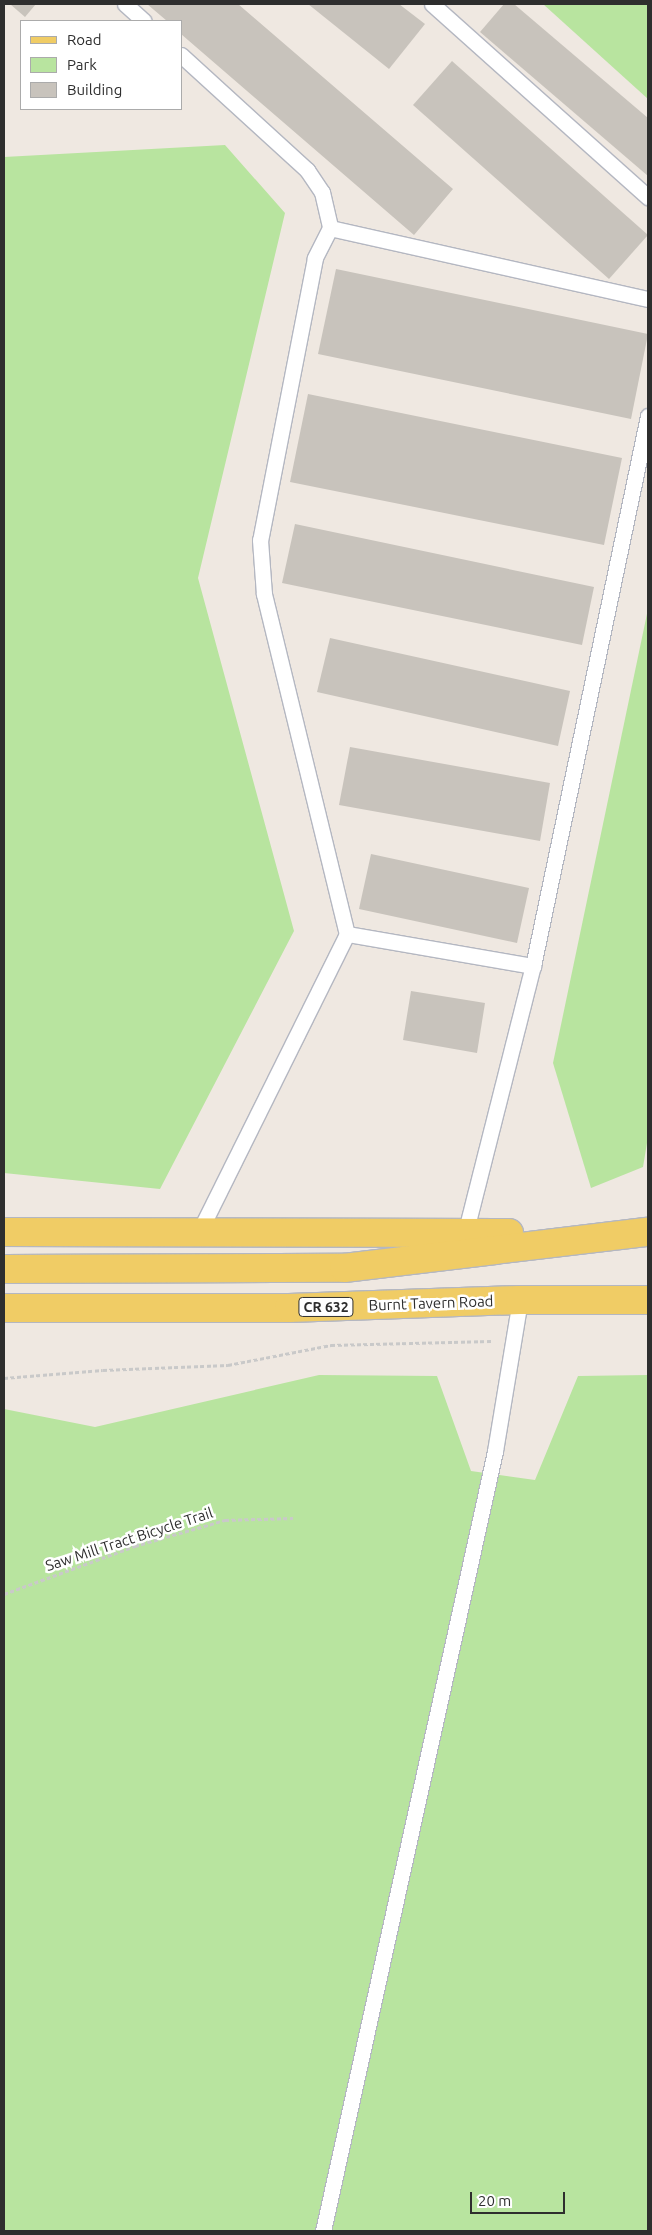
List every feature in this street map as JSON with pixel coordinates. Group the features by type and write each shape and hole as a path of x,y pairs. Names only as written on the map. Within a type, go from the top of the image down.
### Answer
{"main road":[{"path":"4,1232 200,1230 465,1234 648,1232"},
{"path":"4,1270 344,1268 648,1232"},
{"name":"Burnt Tavern Road","path":"4,1308 289,1308 520,1300 648,1300"}],"lane":[{"path":"125,4 143,20"},
{"path":"432,4 648,197"},
{"path":"182,56 307,170 322,192 330,228 314,258 260,540 264,594 347,934 200,1230"},
{"path":"330,228 648,299"},
{"path":"465,1234 533,966 648,416"},
{"path":"347,934 533,966"},
{"path":"323,2231 495,1451 520,1300"}],"path":[{"path":"4,1378 103,1370 228,1365 331,1345 407,1341 512,1344"},
{"name":"Saw Mill Tract Bicycle Trail","path":"4,1594 135,1546 225,1520 293,1518"}],"green space":[{"path":"543,4 648,4 648,99"},
{"path":"225,145 285,213 198,578 294,931 160,1189 4,1173 4,157"},
{"path":"648,609 648,1137 643,1167 591,1188 553,1063"},
{"path":"319,1375 437,1376 471,1471 535,1480 578,1376 648,1375 648,2231 4,2231 4,1409 95,1427"}],"building":[{"path":"10,4 36,4 25,17"},
{"path":"147,4 238,4 453,189 414,235 182,35 182,20 166,20"},
{"path":"308,4 399,4 425,24 389,69"},
{"path":"504,4 514,4 648,118 648,176 480,32"},
{"path":"452,61 648,235 609,279 413,105"},
{"path":"336,269 648,334 631,419 318,354"},
{"path":"308,394 622,458 604,545 290,482"},
{"path":"295,524 594,587 582,645 282,583"},
{"path":"330,638 570,691 558,746 317,692"},
{"path":"350,747 550,783 540,841 339,805"},
{"path":"371,854 529,888 517,943 359,909"},
{"path":"411,991 485,1003 477,1053 403,1040"}]}
